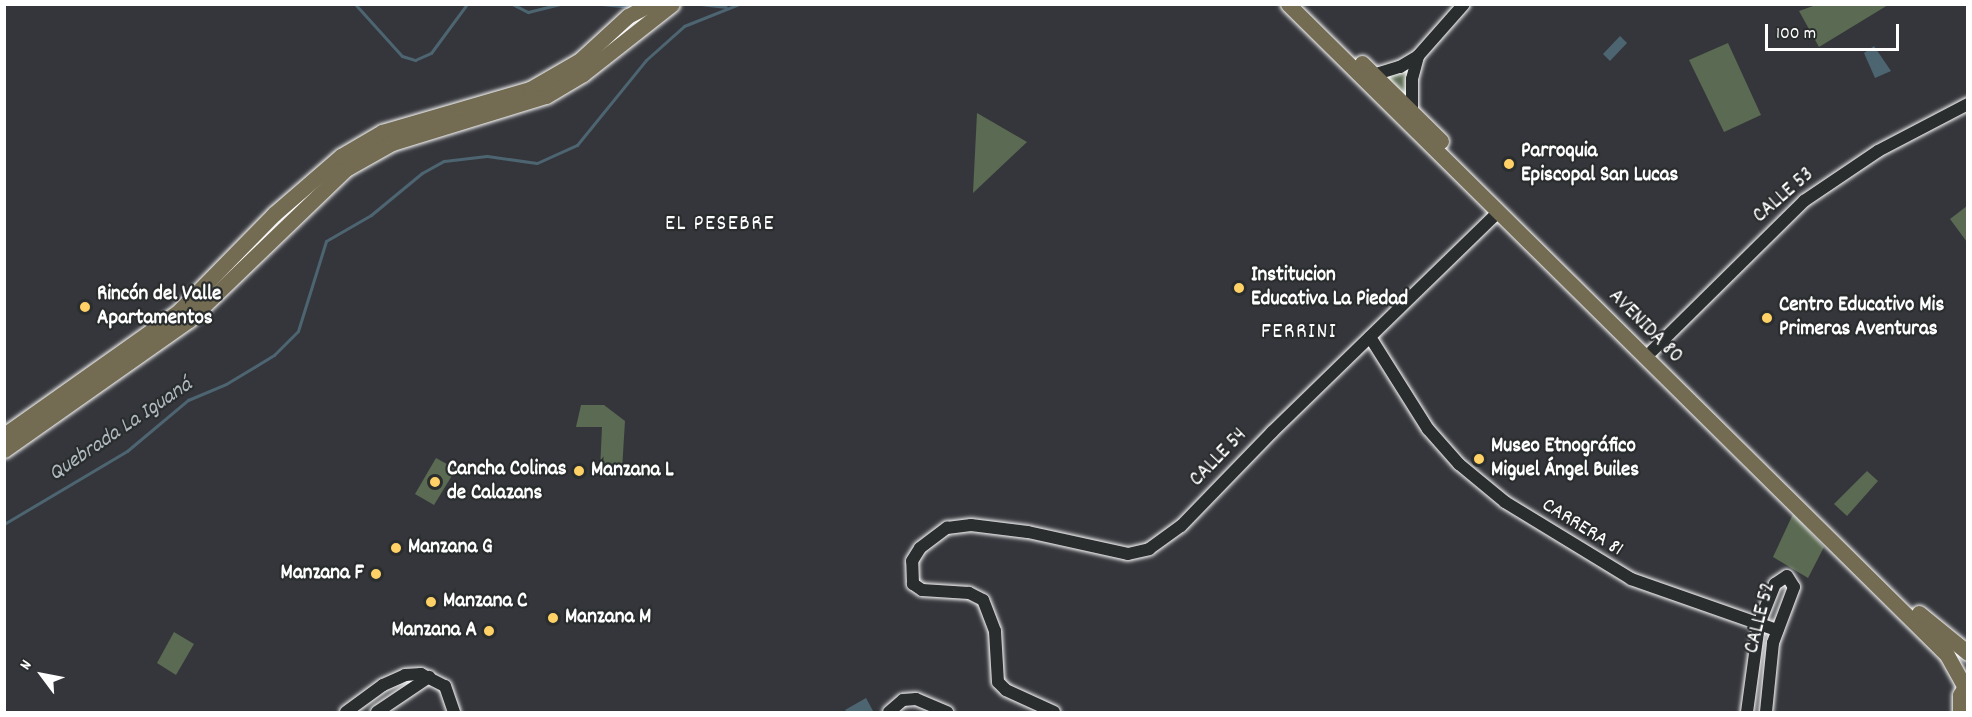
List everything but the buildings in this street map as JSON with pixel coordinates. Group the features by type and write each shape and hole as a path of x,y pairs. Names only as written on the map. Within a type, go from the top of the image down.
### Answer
{"main road":[{"path":"4,435 180,310 274,214 341,156 382,132 530,89 580,60 628,16 672,4"},
{"name":"AVENIDA 80","path":"1288,4 1947,655 1966,684"},
{"name":"AVENIDA 80","path":"1301,4 1944,637 1968,653"},
{"path":"4,450 189,320 346,168 392,143 546,96 583,74 653,11"},
{"path":"1960,712 1966,684"}],"street":[{"path":"1373,75 1400,67 1418,56 1464,4"},
{"path":"1412,113 1412,79 1418,56"},
{"name":"CALLE 53","path":"1652,351 1804,201 1878,151 1968,104"},
{"name":"CALLE 54","path":"1054,712 998,682 995,631 982,600 969,593 915,587 911,579 912,561 930,537 962,525 1028,532 1128,554 1144,552 1181,526 1498,212"},
{"name":"CARRERA 81","path":"1370,337 1428,429 1459,464 1505,502 1631,579 1777,630"},
{"name":"CALLE 52","path":"1747,711 1759,624 1775,584 1787,576 1794,587 1777,630 1766,711"},
{"path":"377,712 430,677"},
{"path":"346,712 397,678 430,677 445,686 454,712"},
{"path":"889,712 903,700 916,699 947,712"},
{"path":"358,704 370,712"}],"green space":[{"path":"1816,5 1888,5 1819,47 1799,11"},
{"path":"1728,43 1761,115 1724,132 1689,60"},
{"path":"1411,66 1406,79 1407,98 1384,77"},
{"path":"977,113 1027,142 973,193"},
{"path":"1967,206 1967,242 1950,219"},
{"path":"581,405 604,405 625,421 622,470 600,470 602,427 576,427"},
{"name":"Cancha Colinas de Calazans","path":"436,458 456,469 434,505 415,494"},
{"path":"1867,471 1878,481 1847,516 1834,504"},
{"path":"1793,514 1824,547 1808,578 1773,557"},
{"path":"174,632 194,644 176,675 157,663"}],"water":[{"path":"1620,36 1627,43 1610,61 1603,54"},
{"path":"1874,46 1891,71 1875,78 1864,53"},
{"path":"866,698 873,711 847,712 845,710"}],"waterway":[{"path":"355,4 402,56 415,60 431,53 467,4"},
{"path":"512,4 528,12 559,4"},
{"path":"602,4 633,7"},
{"path":"701,4 726,7"},
{"name":"Quebrada La Iguaná","path":"4,524 127,451 188,400 226,384 274,355 298,331 326,241 371,215 422,173 444,161 487,156 537,163 577,145 646,60 684,26 739,4"}],"place":[{"name":"Parroquia Episcopal San Lucas","path":"1509,164"},
{"name":"Institucion Educativa La Piedad","path":"1239,288"},
{"name":"Rincón del Valle Apartamentos","path":"85,307"},
{"name":"Centro Educativo Mis Primeras Aventuras","path":"1767,318"},
{"name":"Museo Etnográfico Miguel Ángel Builes","path":"1479,459"},
{"name":"Manzana L","path":"579,471"},
{"name":"Cancha Colinas de Calazans","path":"435,482"},
{"name":"Manzana G","path":"396,548"},
{"name":"Manzana F","path":"376,574"},
{"name":"Manzana C","path":"431,602"},
{"name":"Manzana M","path":"553,618"},
{"name":"Manzana A","path":"489,631"}],"district":[{"name":"EL PESEBRE","path":"720,225"},
{"name":"FERRINI","path":"1299,333"}]}
